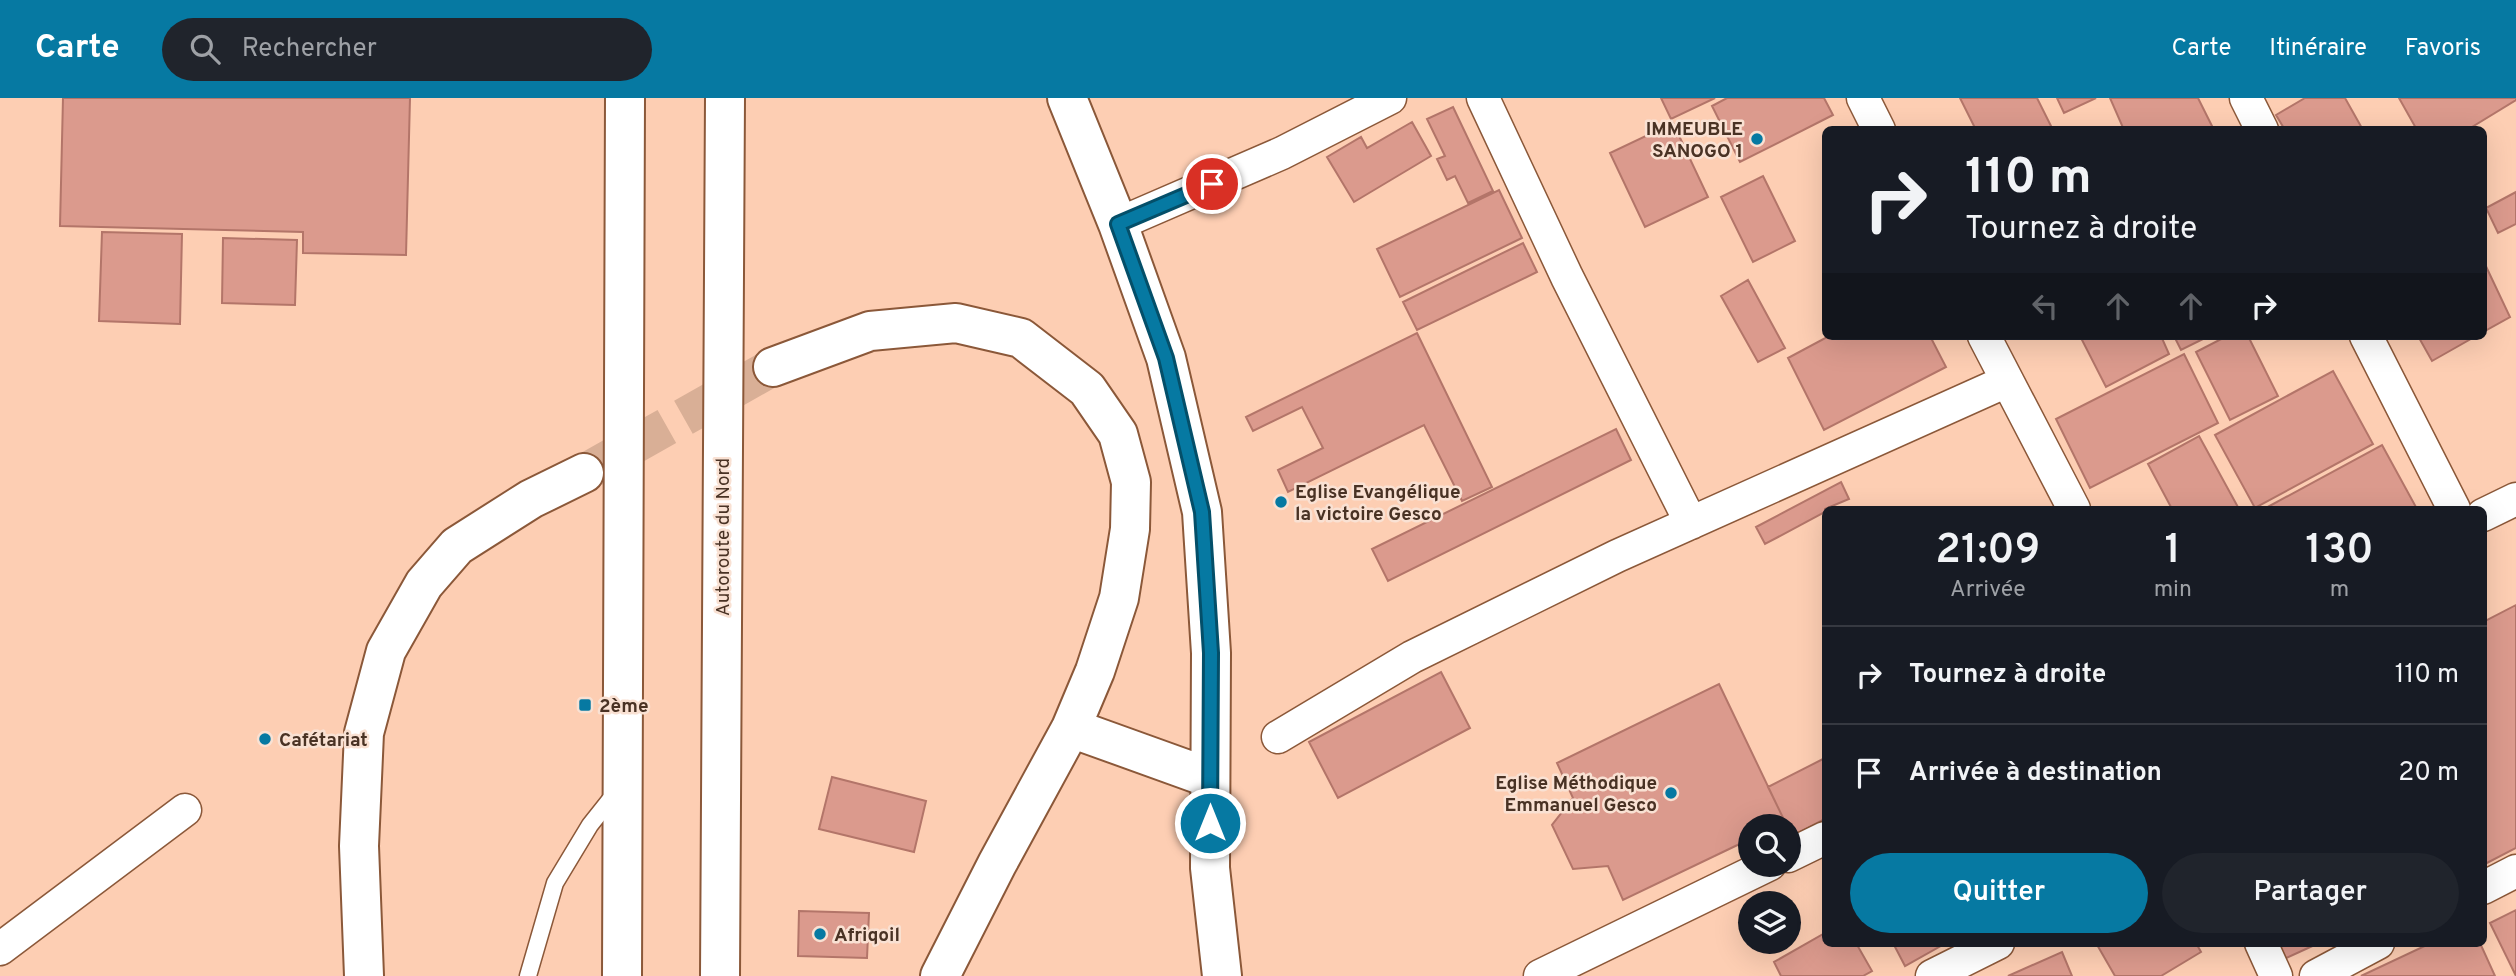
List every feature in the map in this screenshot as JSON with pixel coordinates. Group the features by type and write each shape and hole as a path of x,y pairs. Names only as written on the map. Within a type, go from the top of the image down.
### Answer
{"main road":[{"path":"622,976 625,98"},
{"name":"Autoroute du Nord","path":"720,976 724,98"},
{"path":"1066,98 1118,224 1166,358 1202,512 1211,653 1210,867 1222,976"},
{"path":"773,367 870,331 956,323 1021,338 1087,389 1118,434 1131,482 1130,529 1119,598 1095,671 1071,728 940,976"},
{"path":"365,976 359,846 364,733 386,651 424,584 457,546 531,499 584,473"},
{"path":"1071,728 1210,778"}],"street":[{"path":"1118,224 1282,153 1390,98"},
{"path":"1483,98 1567,277 1691,523"},
{"path":"1863,98 1877,126"},
{"path":"2246,98 2260,126"},
{"path":"1986,340 2072,506"},
{"path":"2368,340 2452,506"},
{"path":"1278,737 1412,657 1617,556 2007,380"},
{"path":"2487,513 2516,499"},
{"path":"0,949 185,810"},
{"path":"1801,850 1822,839"},
{"path":"2487,886 2516,871"},
{"path":"1541,976 1743,877"},
{"path":"1932,976 1990,947"},
{"path":"2263,947 2276,976"},
{"path":"2316,976 2370,947"}],"lane":[{"path":"528,976 555,883 590,825 623,784"}],"building":[{"path":"63,98 410,98 406,255 303,253 303,232 60,226"},
{"path":"1661,98 1715,98 1671,119"},
{"name":"IMMEUBLE SANOGO 1","path":"1727,98 1824,98 1833,115 1740,162 1712,106"},
{"path":"1960,98 2037,98 2051,126 1974,126"},
{"path":"2057,98 2096,98 2064,113"},
{"path":"2110,98 2198,98 2212,126 2122,126"},
{"path":"2305,98 2345,98 2361,126 2283,126 2276,115"},
{"path":"2399,98 2516,98 2474,126 2415,126"},
{"path":"1453,107 1493,191 1468,203 1455,176 1447,180 1437,159 1445,156 1427,119"},
{"path":"1412,122 1431,156 1354,202 1327,157 1361,137 1367,148"},
{"path":"1673,123 1708,197 1645,227 1610,153"},
{"path":"1763,176 1795,241 1753,262 1721,197"},
{"path":"1499,190 1522,238 1400,297 1377,249"},
{"path":"2516,192 2516,224 2498,233 2487,207"},
{"path":"102,232 182,234 180,324 99,321"},
{"path":"223,238 297,240 295,305 222,303"},
{"path":"1523,243 1537,272 1417,330 1403,302"},
{"path":"2487,268 2510,317 2487,330"},
{"path":"1748,280 1785,348 1758,362 1721,296"},
{"path":"1417,333 1492,487 1462,501 1424,425 1288,492 1278,470 1323,448 1302,407 1253,431 1246,417"},
{"path":"1822,340 1932,340 1946,367 1824,430 1788,358"},
{"path":"2082,340 2163,340 2169,354 2106,387"},
{"path":"2176,340 2201,340 2181,350"},
{"path":"2219,340 2250,340 2278,396 2230,420 2196,352"},
{"path":"2420,340 2469,340 2432,361"},
{"path":"2184,354 2218,423 2090,488 2056,419"},
{"path":"2333,371 2373,444 2259,506 2254,506 2215,435"},
{"path":"1616,429 1631,460 1388,581 1372,549"},
{"path":"2199,436 2237,506 2170,506 2148,464"},
{"path":"2382,445 2415,506 2270,506"},
{"path":"1841,482 1849,499 1832,506 1822,506 1822,514 1765,544 1756,527"},
{"path":"2516,605 2516,848 2487,863 2487,620"},
{"path":"1441,672 1470,728 1338,798 1309,742"},
{"name":"Eglise Méthodique Emmanuel Gesco","path":"1719,684 1781,814 1738,814 1738,845 1623,900 1608,866 1573,869 1552,825 1573,798 1557,763"},
{"path":"1822,760 1822,821 1801,831 1801,814 1781,814 1768,787"},
{"path":"832,777 926,801 914,852 819,829"},
{"path":"2516,910 2516,976 2490,923"},
{"path":"799,911 869,913 867,958 798,956"},
{"path":"1822,935 1822,947 1858,947 1872,971 1863,976 1781,976 1774,962 1788,954 1801,954 1801,947"},
{"path":"1895,947 1939,947 1905,966"},
{"path":"2098,947 2198,947 2201,952 2161,976 2115,976"},
{"path":"2279,947 2310,947 2284,959"},
{"path":"2423,947 2482,947 2495,976 2361,976"},
{"path":"2062,952 2072,976 2008,976"}],"tunnel":[{"path":"584,473 773,367"}],"place":[{"name":"IMMEUBLE SANOGO 1","path":"1757,139"},
{"name":"Eglise Evangélique la victoire Gesco","path":"1281,502"},
{"name":"2ème","path":"585,705"},
{"name":"Cafétariat","path":"265,739"},
{"name":"Eglise Méthodique Emmanuel Gesco","path":"1671,793"},
{"name":"Afriqoil","path":"820,934"}],"route":[{"path":"1210,823 1211,653 1202,512 1166,358 1118,224 1212,184"}]}
